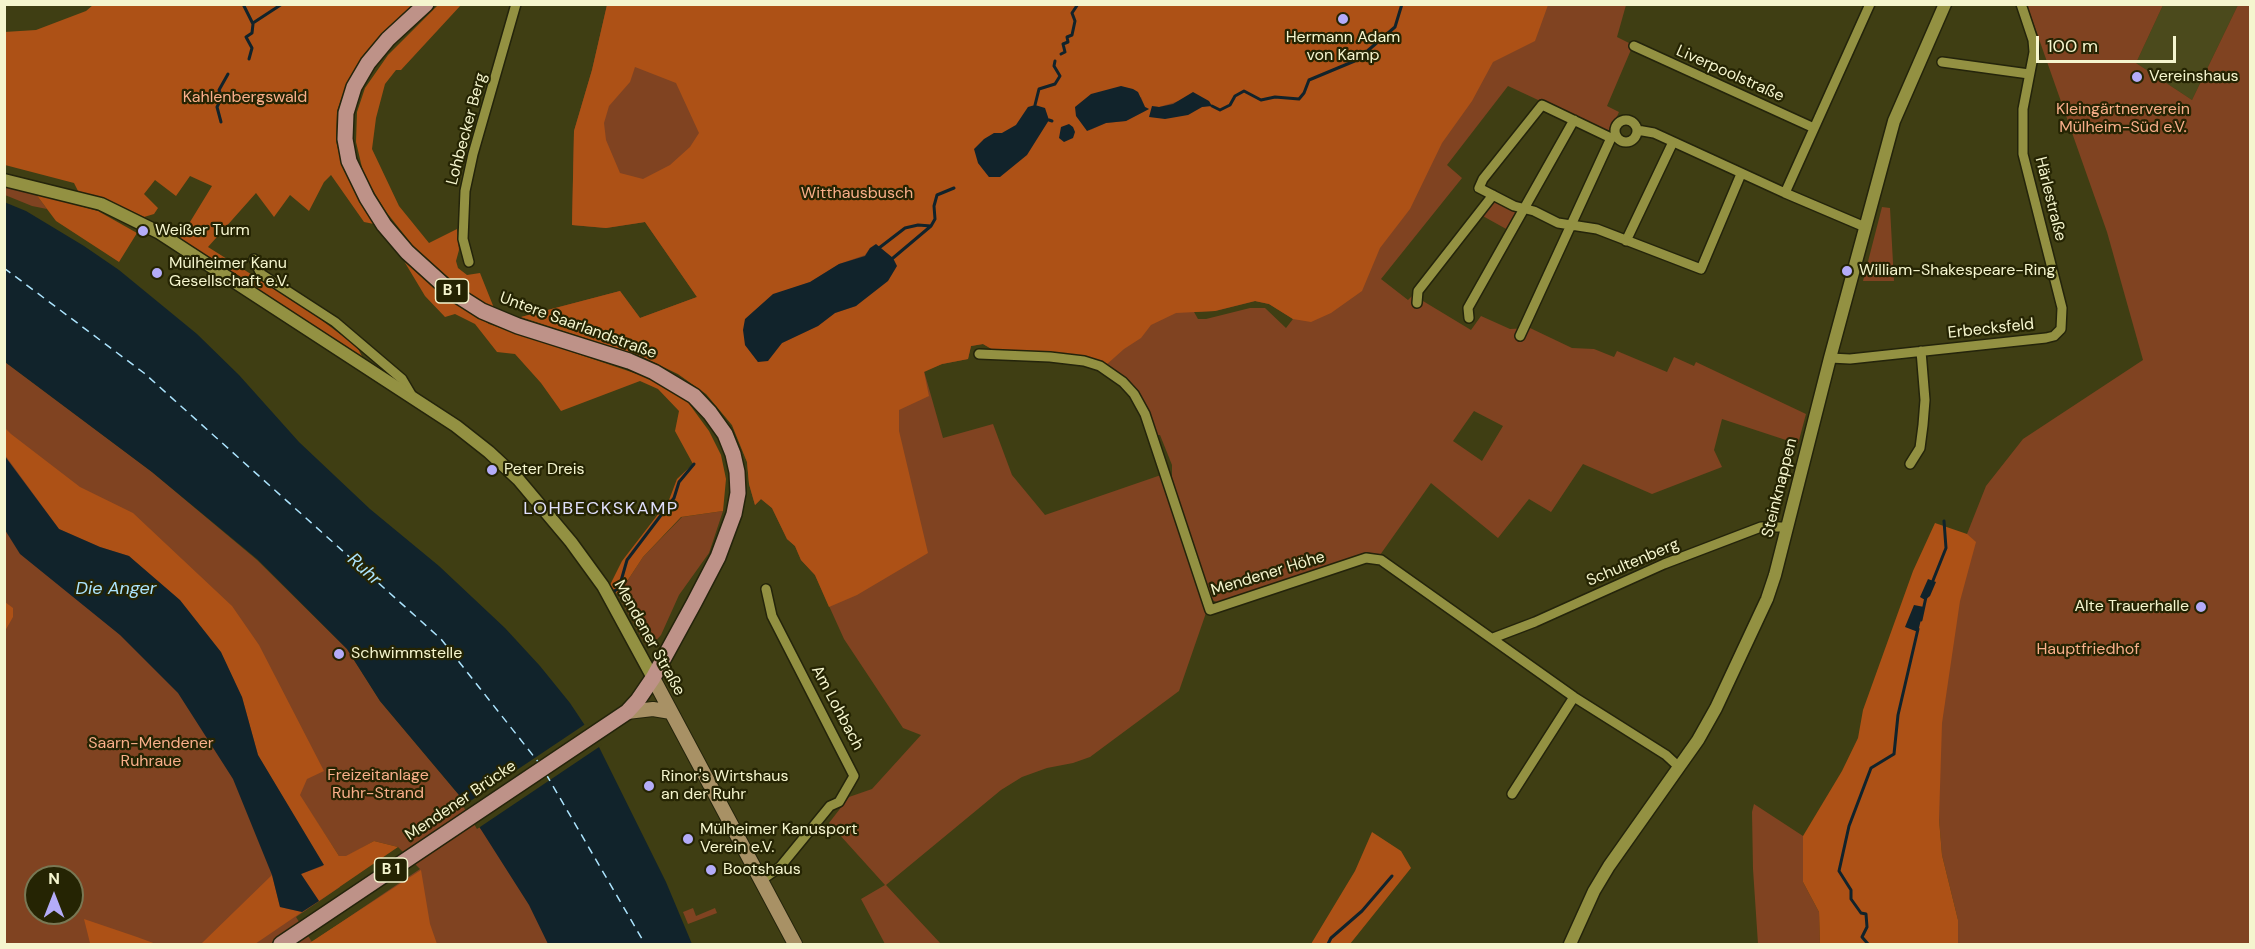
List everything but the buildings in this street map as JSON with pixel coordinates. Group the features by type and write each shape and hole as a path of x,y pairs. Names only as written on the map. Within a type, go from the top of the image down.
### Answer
{"main road":[{"name":"Untere Saarlandstraße","path":"426,4 388,39 368,63 354,87 345,113 345,139 349,160 367,198 384,225 407,252 449,290 482,311 518,326 654,372 694,396 725,434 733,454 738,493 729,534 714,566 652,678"},
{"name":"Mendener Straße","path":"652,678 795,945"},
{"name":"Mendener Brücke","path":"281,945 625,713 638,700 652,678"},
{"path":"625,713 653,710 670,712"}],"street":[{"name":"Lohbecker Berg","path":"469,262 463,238 465,191 473,154 516,4"},
{"path":"1785,193 1870,4"},
{"name":"Steinknappen","path":"1570,945 1594,891 1609,866 1679,767 1716,708 1767,599 1899,105 1945,4"},
{"name":"Härlestraße","path":"2021,4 2033,40 2034,52 2023,109 2023,154 2062,308 2061,329"},
{"name":"Liverpoolstraße","path":"1634,46 1814,129"},
{"path":"1942,62 2029,74"},
{"path":"1520,336 1572,224 1614,137 1616,126 1623,120 1632,122 1637,130 1635,137 1623,142 1614,137 1542,105 1483,179 1479,188 1558,223 1572,224 1597,229 1701,269 1741,174"},
{"path":"1468,318 1468,308 1574,120"},
{"path":"1637,130 1654,133 1741,174 1865,227"},
{"path":"1626,241 1673,142"},
{"name":"Mendener Straße","path":"4,180 101,204 146,226 412,396 482,446 518,479 597,578 652,678"},
{"path":"1417,303 1418,291 1493,195"},
{"name":"Mendener Straße","path":"254,259 261,274 336,322 402,379 412,396"},
{"name":"Erbecksfeld","path":"1830,358 1850,359 2046,338 2054,336 2061,329"},
{"path":"1910,464 1920,448 1923,425 1925,400 1921,351"},
{"name":"Mendener Höhe","path":"979,354 1084,361 1100,366 1123,382 1134,394 1145,414 1210,610 1366,558 1381,560 1574,697 1666,755 1679,767"},
{"name":"Schultenberg","path":"1493,638 1535,622 1664,564 1761,527 1787,527"},
{"name":"Am Lohbach","path":"760,881 780,867 830,806 839,802 854,776 772,616 766,589"},
{"path":"1512,794 1574,697"}],"shaded area":[{"path":"2163,5 2238,5 2192,100 2136,63"}],"green space":[{"name":"Kahlenbergswald","path":"93,5 413,5 365,53 347,83 337,111 336,141 342,165 374,224 364,222 331,175 324,182 309,211 290,195 274,217 256,193 208,247 311,312 357,347 364,360 179,240 212,186 190,176 176,196 155,180 144,194 158,208 154,214 144,217 116,204 78,191 74,183 5,165 4,32 36,30 86,11"},
{"path":"438,5 461,5 401,70 396,70 385,84 376,118 372,149 399,206 429,243 457,229 459,250 456,261 458,268 467,275 480,273 494,308 470,296 422,257 387,213 364,176 356,142 357,112 365,88 388,55"},
{"path":"607,5 1626,5 1617,37 1633,45 1607,106 1619,112 1612,127 1607,132 1508,86 1447,165 1462,178 1381,279 1408,300 1413,295 1471,330 1481,316 1510,329 1530,328 1572,348 1594,349 1614,357 1617,351 1667,372 1674,357 1694,366 1696,362 1806,414 1798,444 1722,419 1714,450 1722,467 1652,494 1583,464 1551,512 1529,499 1498,538 1431,483 1380,555 1367,552 1221,604 1210,599 1172,482 1172,465 1160,435 1156,435 1136,391 1120,374 1106,365 995,351 983,344 971,346 968,359 942,364 924,371 943,438 993,424 1012,475 1045,515 1161,475 1207,610 1179,691 1090,757 1022,777 1001,790 886,885 941,944 885,944 861,899 885,885 829,823 849,797 872,789 921,735 903,728 844,639 815,575 801,560 795,546 787,539 772,508 761,499 755,505 749,484 747,462 732,425 707,394 678,374 641,356 521,317 620,291 640,318 697,297 645,222 606,228 572,225 574,131 592,70","holes":["1255,301 1269,304 1293,319 1286,328 1265,308 1250,308 1206,319 1198,319 1194,312 1215,311","1474,411 1503,426 1482,461 1453,441"]},
{"name":"Witthausbusch","path":"607,5 1548,5 1535,41 1493,62 1472,101 1442,143 1410,209 1380,248 1362,291 1331,313 1311,322 1293,319 1269,304 1255,301 1215,311 1176,313 1151,325 1141,338 1106,365 995,351 983,344 971,346 968,359 942,364 924,372 929,396 899,410 899,431 928,553 857,595 829,607 815,575 801,560 795,546 787,539 772,508 761,499 755,505 749,484 747,462 732,425 706,394 678,374 641,356 521,317 620,291 640,318 697,297 645,222 606,228 572,225 574,131 592,70","holes":["635,67 676,83 699,133 690,147 670,165 643,179 620,173 606,140 604,123 609,106 630,82","1141,97 1145,107 1149,109 1126,121 1106,123 1088,131","1179,101 1212,105 1202,107 1188,115 1152,106 1159,107","1028,107 989,177 978,163 994,133 1002,133 1016,125","870,248 879,248 893,258 856,306 835,313 818,326 782,343 758,362 745,345 773,295 810,282 839,264 865,255"]},
{"name":"Hauptfriedhof","path":"2027,5 2163,5 2136,63 2192,100 2238,5 2250,5 2250,944 1958,944 1958,920 1942,855 1939,819 1911,688 1949,555 1967,534 1986,486 2023,439 2143,360 2107,232"},
{"path":"4,187 35,193 47,209 32,206 5,195"},
{"path":"35,193 98,211 137,233 119,262 56,221"},
{"path":"1496,201 1518,213 1508,230 1481,215 1491,202"},
{"path":"1882,207 1890,208 1894,281 1863,281"},
{"path":"404,261 457,303 489,324 652,379 687,401 709,431 721,455 726,479 723,511 681,517 643,557 618,595 610,585 622,561 669,500 677,479 693,464 675,431 679,411 658,389 640,381 561,411 541,383 515,354 497,352 475,324 455,314 445,317 425,296"},
{"name":"Saarn-Mendener Ruhraue","path":"5,362 152,472 257,560 347,649 380,701 459,795 480,828 624,944 5,944","holes":["305,804 339,856 346,857 374,841 398,847 420,869 312,942 296,917 340,887 333,856"]},
{"path":"4,427 80,487 133,513 232,606 259,645 324,771 307,779 300,795 339,856 346,856 374,841 398,847 319,901 301,874 323,866 258,755 242,697 129,556 100,547 59,529 5,455"},
{"path":"723,511 709,553 679,595 661,635 652,645 645,644 618,595 643,557 682,517"},
{"path":"1935,523 1967,534 1976,542 1960,601 1942,723 1939,819 1942,855 1958,920 1958,944 1820,944 1819,912 1803,882 1803,836 1842,771 1858,738 1863,710 1913,571"},
{"path":"5,602 13,608 13,617 5,631"},
{"path":"1754,804 1803,836 1803,882 1819,912 1820,944 1758,944 1753,869 1752,812"},
{"path":"1372,832 1401,851 1411,868 1350,944 1311,944 1355,871"},
{"path":"421,870 430,924 437,944 308,944"},
{"path":"272,875 280,907 302,912 255,944 201,944"},
{"path":"693,908 696,916 715,908 717,913 688,924 683,912"},
{"path":"84,919 156,944 93,944 90,943"}],"water":[{"path":"1121,86 1138,92 1145,107 1149,109 1126,121 1106,123 1087,131 1076,116 1075,107 1091,94"},
{"path":"1193,92 1209,101 1212,106 1202,107 1188,115 1165,119 1149,117 1152,106 1173,104"},
{"path":"1035,105 1045,108 1049,120 1027,155 1000,177 989,177 978,163 974,149 994,133 1002,133 1016,125 1028,107"},
{"path":"1069,124 1075,132 1073,138 1064,142 1059,138 1061,127"},
{"name":"Ruhr","path":"4,202 26,211 84,246 119,270 197,334 239,375 299,442 370,509 439,566 505,628 570,703 598,745 666,882 692,944 548,944 529,905 459,795 380,701 347,649 257,559 152,472 5,362"},
{"path":"876,244 893,258 897,266 888,281 856,306 835,313 818,326 782,343 768,361 758,362 745,345 743,330 745,319 773,294 810,282 839,264 865,256"},
{"name":"Die Anger","path":"4,455 59,529 100,547 129,556 180,600 221,652 242,697 258,755 324,865 301,874 319,901 302,912 280,907 272,875 233,779 178,693 120,635 20,554 5,530"},
{"path":"1928,579 1936,582 1930,596 1925,600 1920,597"},
{"path":"1914,605 1924,607 1918,632 1905,627"}],"pier":[{"path":"587,723 602,745 477,829 463,806"}],"waterway":[{"path":"243,4 253,24 252,33 246,37 252,48 249,59"},
{"path":"253,23 282,4"},
{"path":"1061,54 1065,52 1063,44 1068,42 1067,37 1072,35 1075,21 1072,13 1078,4"},
{"path":"1212,106 1220,110 1230,105 1235,96 1244,91 1261,100 1275,97 1299,99 1309,80 1357,60 1395,27 1402,4"},
{"path":"1035,105 1039,89 1055,84 1060,76 1054,66 1055,61"},
{"path":"221,122 217,107 222,97 219,90 228,74"},
{"path":"893,258 931,226 935,219 934,206 937,195 954,188"},
{"path":"879,248 905,228 918,225 931,226"},
{"path":"613,592 619,588 627,560 674,498 679,482 694,464"},
{"path":"1932,583 1946,548 1944,521"},
{"path":"1921,620 1926,597"},
{"path":"1868,944 1862,937 1867,927 1866,914 1861,913 1851,899 1851,890 1839,871 1849,826 1871,768 1894,754 1898,715 1918,629"},
{"path":"1328,944 1331,938 1362,911 1392,876"}],"ferry route":[{"path":"4,268 144,373 441,639 539,763"},
{"path":"546,774 645,944"}],"place":[{"name":"Hermann Adam von Kamp","path":"1343,19"},
{"name":"Vereinshaus","path":"2137,77"},
{"name":"Weißer Turm","path":"143,231"},
{"name":"William-Shakespeare-Ring","path":"1847,271"},
{"name":"Mülheimer Kanu Gesellschaft e.V.","path":"157,273"},
{"name":"Peter Dreis","path":"492,470"},
{"name":"Alte Trauerhalle","path":"2201,607"},
{"name":"Schwimmstelle","path":"339,654"},
{"name":"Rinor's Wirtshaus an der Ruhr","path":"649,786"},
{"name":"Mülheimer Kanusport Verein e.V.","path":"688,839"},
{"name":"Bootshaus","path":"711,870"}],"district":[{"name":"LOHBECKSKAMP","path":"601,509"}],"park label":[{"name":"Kleingärtnerverein Mülheim-Süd e.V.","path":"2123,119"},
{"name":"Freizeitanlage Ruhr-Strand","path":"378,785"}]}
